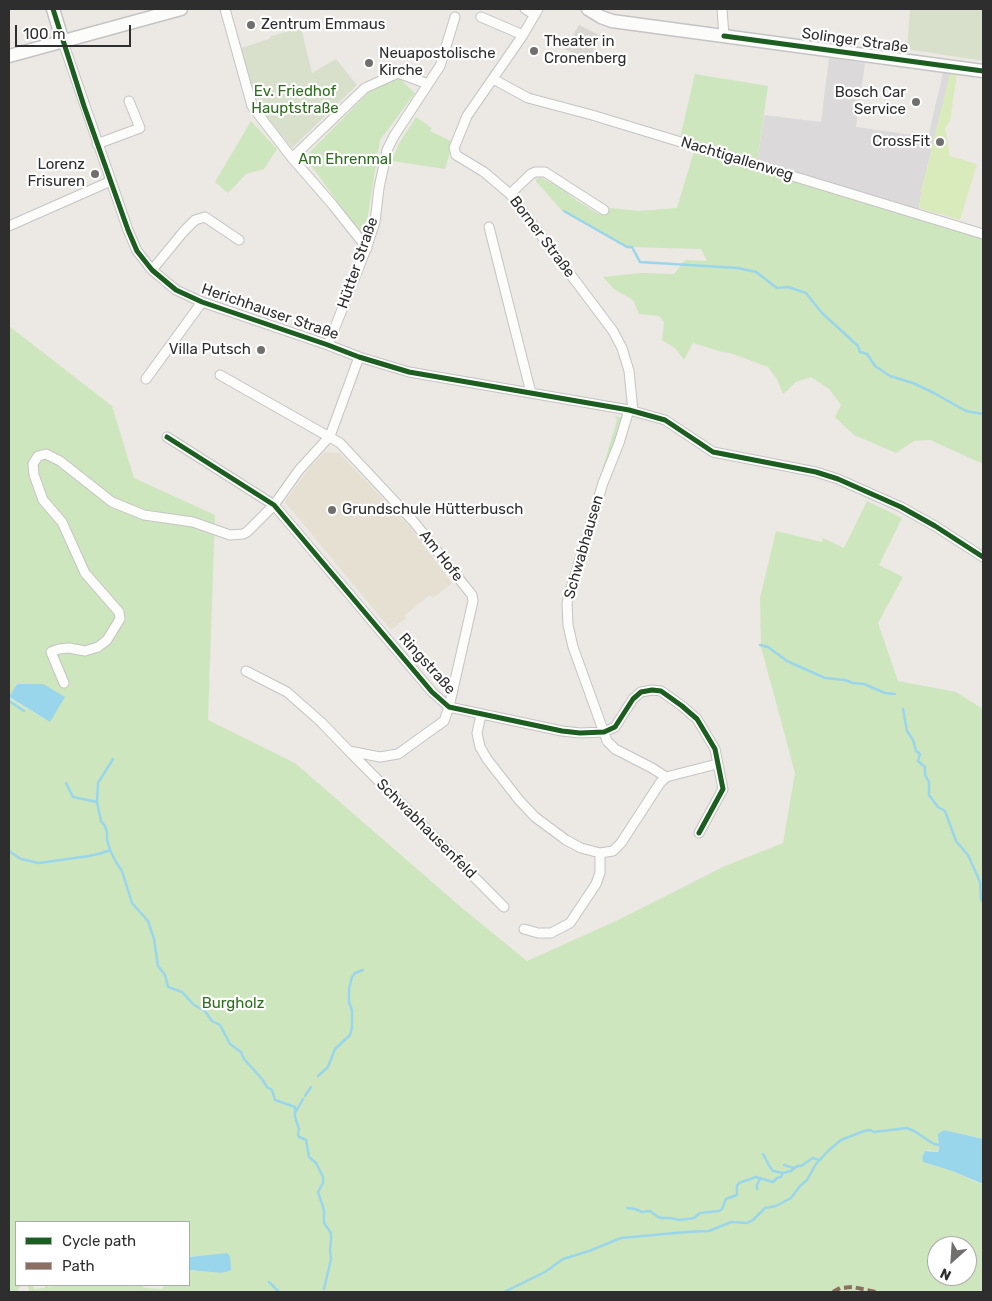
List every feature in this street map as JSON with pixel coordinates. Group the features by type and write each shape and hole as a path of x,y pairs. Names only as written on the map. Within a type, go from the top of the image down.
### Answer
{"main road":[{"path":"54,9 63,42"},
{"path":"9,56 181,9"},
{"name":"Solinger Straße","path":"590,9 601,17 612,21 983,71"}],"street":[{"path":"225,9 252,106 292,158 367,248"},
{"path":"525,9 537,12"},
{"path":"722,9 724,36"},
{"name":"Borner Straße","path":"537,12 523,36 468,116 454,148 456,155 484,172 510,194 613,331 622,348 629,371 631,410"},
{"path":"481,16 523,36"},
{"name":"Hütter Straße","path":"328,345 367,248 375,222 379,188 387,150 394,136 440,66 454,17"},
{"name":"Herichhauser Straße","path":"63,42 97,144 137,251 152,270 176,290 202,302 328,345 358,358 409,372 631,410 665,420 713,452 795,468 838,479 901,507 983,557"},
{"path":"292,158 365,88 398,73 428,84"},
{"name":"Nachtigallenweg","path":"493,79 528,98 983,234"},
{"path":"97,144 140,128 128,102"},
{"path":"510,194 531,174 545,172 604,210"},
{"path":"9,226 111,181"},
{"path":"152,270 195,220 204,217 239,240"},
{"path":"489,227 531,393"},
{"name":"Herichhauser Straße","path":"146,379 202,302"},
{"path":"64,683 51,652 69,648 85,651 98,647 107,640 120,619 119,612 85,574 62,522 43,500 34,475 33,464 38,456 46,454 60,461 112,502 144,515 193,522 230,535 239,535 247,532 274,505 299,470 330,436 358,358"},
{"name":"Am Hofe","path":"220,375 340,443 414,522 472,596 473,601 449,707"},
{"name":"Schwabhausen","path":"631,410 603,483 567,603 568,626 573,647 607,741 616,749 666,777"},
{"name":"Ringstraße","path":"167,437 274,505 432,692 449,707 562,731 580,733 604,732"},
{"name":"Schwabhausenfeld","path":"246,671 287,692 321,722 504,907"},
{"path":"604,732 614,728 637,694 652,690 661,691 697,719 714,749 723,789 699,833"},
{"name":"Schwabhausenfeld","path":"349,751 380,757 398,754 444,721 449,707"},
{"path":"481,714 477,733 480,747 519,800 535,817 566,840 581,848 600,854 612,851 621,843 660,783 666,777 717,764"},
{"path":"524,930 551,933 570,923 596,884 600,872 600,854"}],"shaded area":[{"path":"579,25 601,36 588,61 565,49"},
{"path":"829,58 865,63 856,127 928,137 943,73 950,74 922,188 919,208 916,210 757,163 764,115 821,122"},
{"path":"325,452 340,453 411,528 452,583 433,598 430,595 405,615 406,618 391,630 285,502 310,467"}],"green space":[{"path":"910,9 983,9 983,61 907,49"},
{"name":"Ev. Friedhof Hauptstraße","path":"301,28 312,73 336,59 357,85 292,148 256,103 241,48 269,39 271,36"},
{"path":"695,74 768,86 757,163 680,138"},
{"name":"CrossFit","path":"950,74 957,74 950,121 945,128 950,156 977,164 960,220 919,208 922,188"},
{"name":"Am Ehrenmal","path":"399,78 415,93 380,140 364,239 305,157 369,92"},
{"path":"416,117 432,128 430,131 453,142 445,169 392,161 398,145"},
{"path":"251,121 277,149 264,169 246,174 228,193 215,182"},
{"path":"694,151 879,204 983,238 983,464 930,440 914,441 896,453 854,435 835,417 841,405 829,389 811,377 796,382 783,394 777,379 768,367 730,353 693,343 684,360 676,349 662,340 664,322 659,316 639,314 633,300 614,289 603,277 641,273 674,274 685,260 707,261 701,249 627,247 563,212 535,180 540,177 605,216 610,208 639,211 677,208"},
{"name":"Burgholz","path":"9,326 112,406 134,478 215,515 208,720 295,763 462,908 527,961 616,921 725,866 783,843 795,773 761,647 760,598 776,531 822,542 823,538 844,548 867,501 902,518 879,565 903,577 878,623 898,681 956,692 983,709 983,1139 944,1130 937,1152 925,1151 922,1157 923,1162 952,1171 983,1185 983,1292 29,1292 28,1286 33,1286 34,1289 45,1288 45,1286 142,1286 162,1289 164,1286 190,1286 190,1270 221,1273 227,1253 190,1257 190,1221 15,1221 15,1286 21,1286 18,1290 19,1292 9,1292 9,698","holes":["17,684 50,722 9,698"]},
{"path":"615,416 624,418 597,494 595,493 617,419"}],"water":[{"path":"17,684 43,684 65,697 50,722 9,697"},
{"path":"944,1130 983,1139 983,1184 952,1171 923,1162 922,1157 925,1151 938,1152 938,1134"},
{"path":"227,1253 230,1256 231,1270 221,1273 190,1270 190,1257"}],"waterway":[{"path":"564,211 627,247 632,247 640,262 738,268 756,272 777,288 788,287 806,293 822,313 858,346 860,352 867,354 875,366 890,376 913,383 966,411 983,414"},
{"path":"760,645 768,647 787,661 825,678 864,684 885,693 895,694"},
{"path":"9,701 24,711"},
{"path":"903,709 907,731 913,740 916,751 920,754 918,761 925,767 925,775 929,782 929,795 938,807 945,811 956,841 968,855 980,882 981,899 983,902"},
{"path":"97,802 98,783 113,759"},
{"path":"66,783 73,797 97,802 101,821 107,832 110,850 122,871 132,903 148,921 154,939 158,966 165,975 168,987 182,992 194,1005 205,1011 212,1021 220,1025 230,1044 241,1052 244,1059 267,1087 272,1090 275,1100 295,1107 299,1137 306,1140 309,1157 316,1163 323,1177 323,1183 318,1192 324,1210 324,1223 331,1233 331,1259 324,1289"},
{"path":"9,851 21,859 39,863 89,856 110,850"},
{"path":"318,1076 328,1067 335,1049 350,1035 352,1010 349,1002 349,989 352,977 355,973 363,970"},
{"path":"305,1096 311,1087"},
{"path":"295,1113 303,1099"},
{"path":"504,1292 545,1272 563,1259 621,1238 709,1231 731,1222 747,1223 753,1220 765,1208 776,1206 791,1198 828,1151 841,1140 864,1131 870,1130 874,1132 907,1128 939,1145"},
{"path":"763,1154 773,1171 783,1173"},
{"path":"627,1208 642,1212 650,1211 662,1218 680,1220 694,1218 700,1213 722,1209 726,1199 737,1195 739,1183 756,1177 773,1182 781,1177 783,1173 791,1171 813,1158 819,1160"},
{"path":"784,1165 794,1168"},
{"path":"757,1189 760,1179"},
{"path":"269,1282 279,1292"}],"marked path":[{"path":"833,1292 840,1288 853,1287 876,1292"}],"cycle path":[{"path":"53,9 84,106 137,251 152,270 176,290 202,302 359,357 409,372 629,410 665,420 713,452 816,472 838,479 901,507 983,557"},
{"path":"724,36 983,71"},
{"path":"167,437 274,505 432,692 449,707 562,731 580,733 604,732 615,727 633,699 641,692 661,691 682,706 697,719 715,749 723,789 699,833"}],"place":[{"name":"Zentrum Emmaus","path":"251,25"},
{"name":"Theater in Cronenberg","path":"534,51"},
{"name":"Neuapostolische Kirche","path":"369,63"},
{"name":"Bosch Car Service","path":"916,102"},
{"name":"CrossFit","path":"940,142"},
{"name":"Lorenz Frisuren","path":"95,174"},
{"name":"Villa Putsch","path":"261,350"},
{"name":"Grundschule Hütterbusch","path":"332,510"}]}
